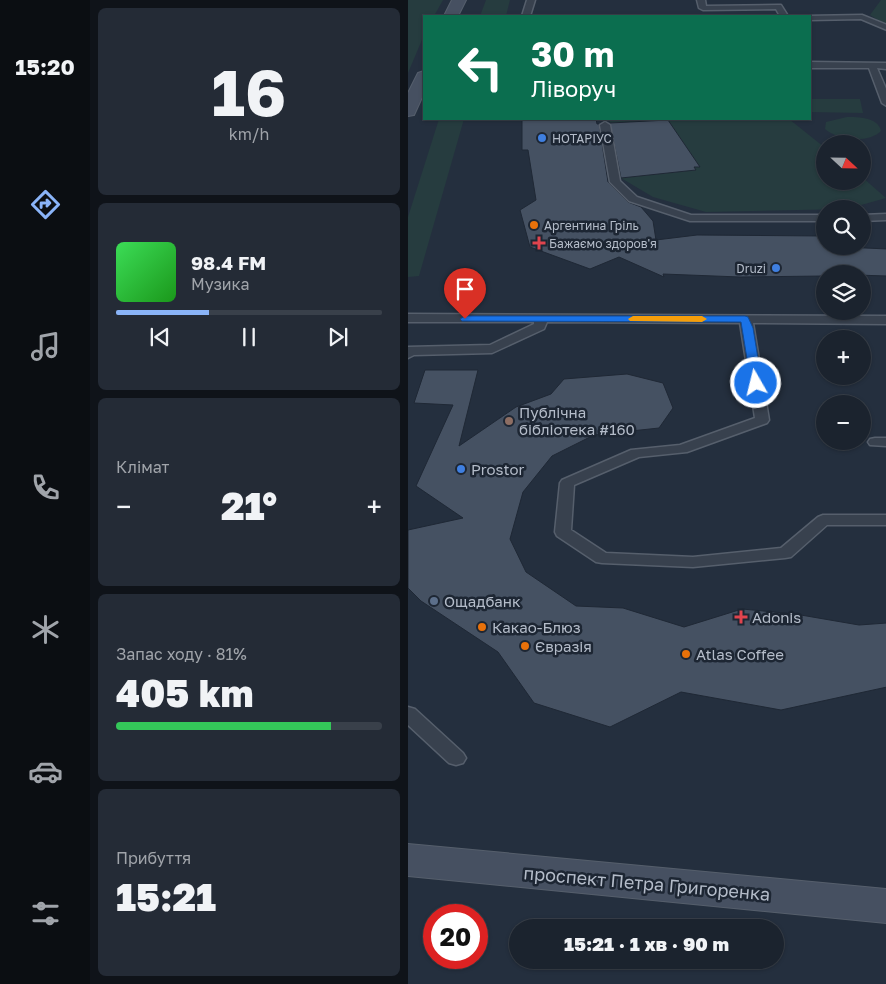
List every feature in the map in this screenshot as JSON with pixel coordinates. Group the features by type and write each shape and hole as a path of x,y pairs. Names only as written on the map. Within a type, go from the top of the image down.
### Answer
{"main road":[{"path":"452,15 459,0"},
{"path":"408,111 423,78"},
{"name":"проспект Петра Григоренка","path":"408,860 886,906"}],"lane":[{"path":"526,15 531,0"},
{"path":"701,0 703,8 778,7 783,15"},
{"path":"811,18 862,17 886,28"},
{"path":"811,64 886,66"},
{"path":"872,66 886,102"},
{"path":"605,125 615,182 633,199 690,218 816,218"},
{"path":"871,218 886,217"},
{"path":"408,318 886,320"},
{"path":"408,354 409,351 492,349 540,326 541,319"},
{"path":"745,319 762,420 682,449 636,453 567,482 563,532 602,558 693,562 785,553 822,520 886,520"},
{"path":"408,714 456,758"}],"green space":[{"path":"408,0 443,0 435,15 423,15 423,37 408,73"},
{"path":"486,0 510,0 506,15 480,15"},
{"path":"881,0 886,0 886,25 870,15"},
{"path":"811,99 860,99 863,113 811,112"},
{"path":"847,117 862,118 872,120 879,126 881,131 871,137 871,135 835,135 825,129 826,122"},
{"path":"439,120 464,120 419,276 408,277 408,217"},
{"path":"609,120 790,120 816,141 816,190 871,190 871,185 886,198 871,202 871,200 816,200 816,210 706,212 653,197 621,178"}],"building":[{"path":"522,120 596,120 597,124 599,124 608,182 628,202 641,207 653,221 656,240 697,235 816,236 816,255 871,255 871,248 887,249 887,276 871,275 871,265 816,265 816,276 740,277 663,274 664,277 619,257 590,269 530,247 520,210 536,200 528,150 522,150"},
{"path":"668,120 700,167 694,167 696,170 621,178 610,123"},
{"path":"425,370 478,370 459,446 516,407 551,394 564,379 627,374 663,383 673,408 659,428 594,435 552,456 523,492 510,539 526,572 576,606 623,608 684,627 742,609 795,614 859,625 887,623 887,687 781,710 681,692 610,727 534,703 498,652 421,601 408,588 408,530 463,518 416,486 453,405 414,403"}],"slow traffic":[{"path":"633,319 702,319"}],"place":[{"name":"НОТАРІУС","path":"542,138"},
{"name":"Аргентина Гріль","path":"534,225"},
{"name":"Бажаємо здоров'я","path":"539,243"},
{"name":"Druzi","path":"776,268"},
{"name":"Публічна бібліотека #160","path":"509,421"},
{"name":"Prostor","path":"461,469"},
{"name":"Ощадбанк","path":"434,601"},
{"name":"Adonis","path":"741,617"},
{"name":"Какао-Блюз","path":"482,627"},
{"name":"Євразія","path":"525,646"},
{"name":"Atlas Coffee","path":"686,654"}],"route":[{"path":"465,319 745,319 756,383"}]}
